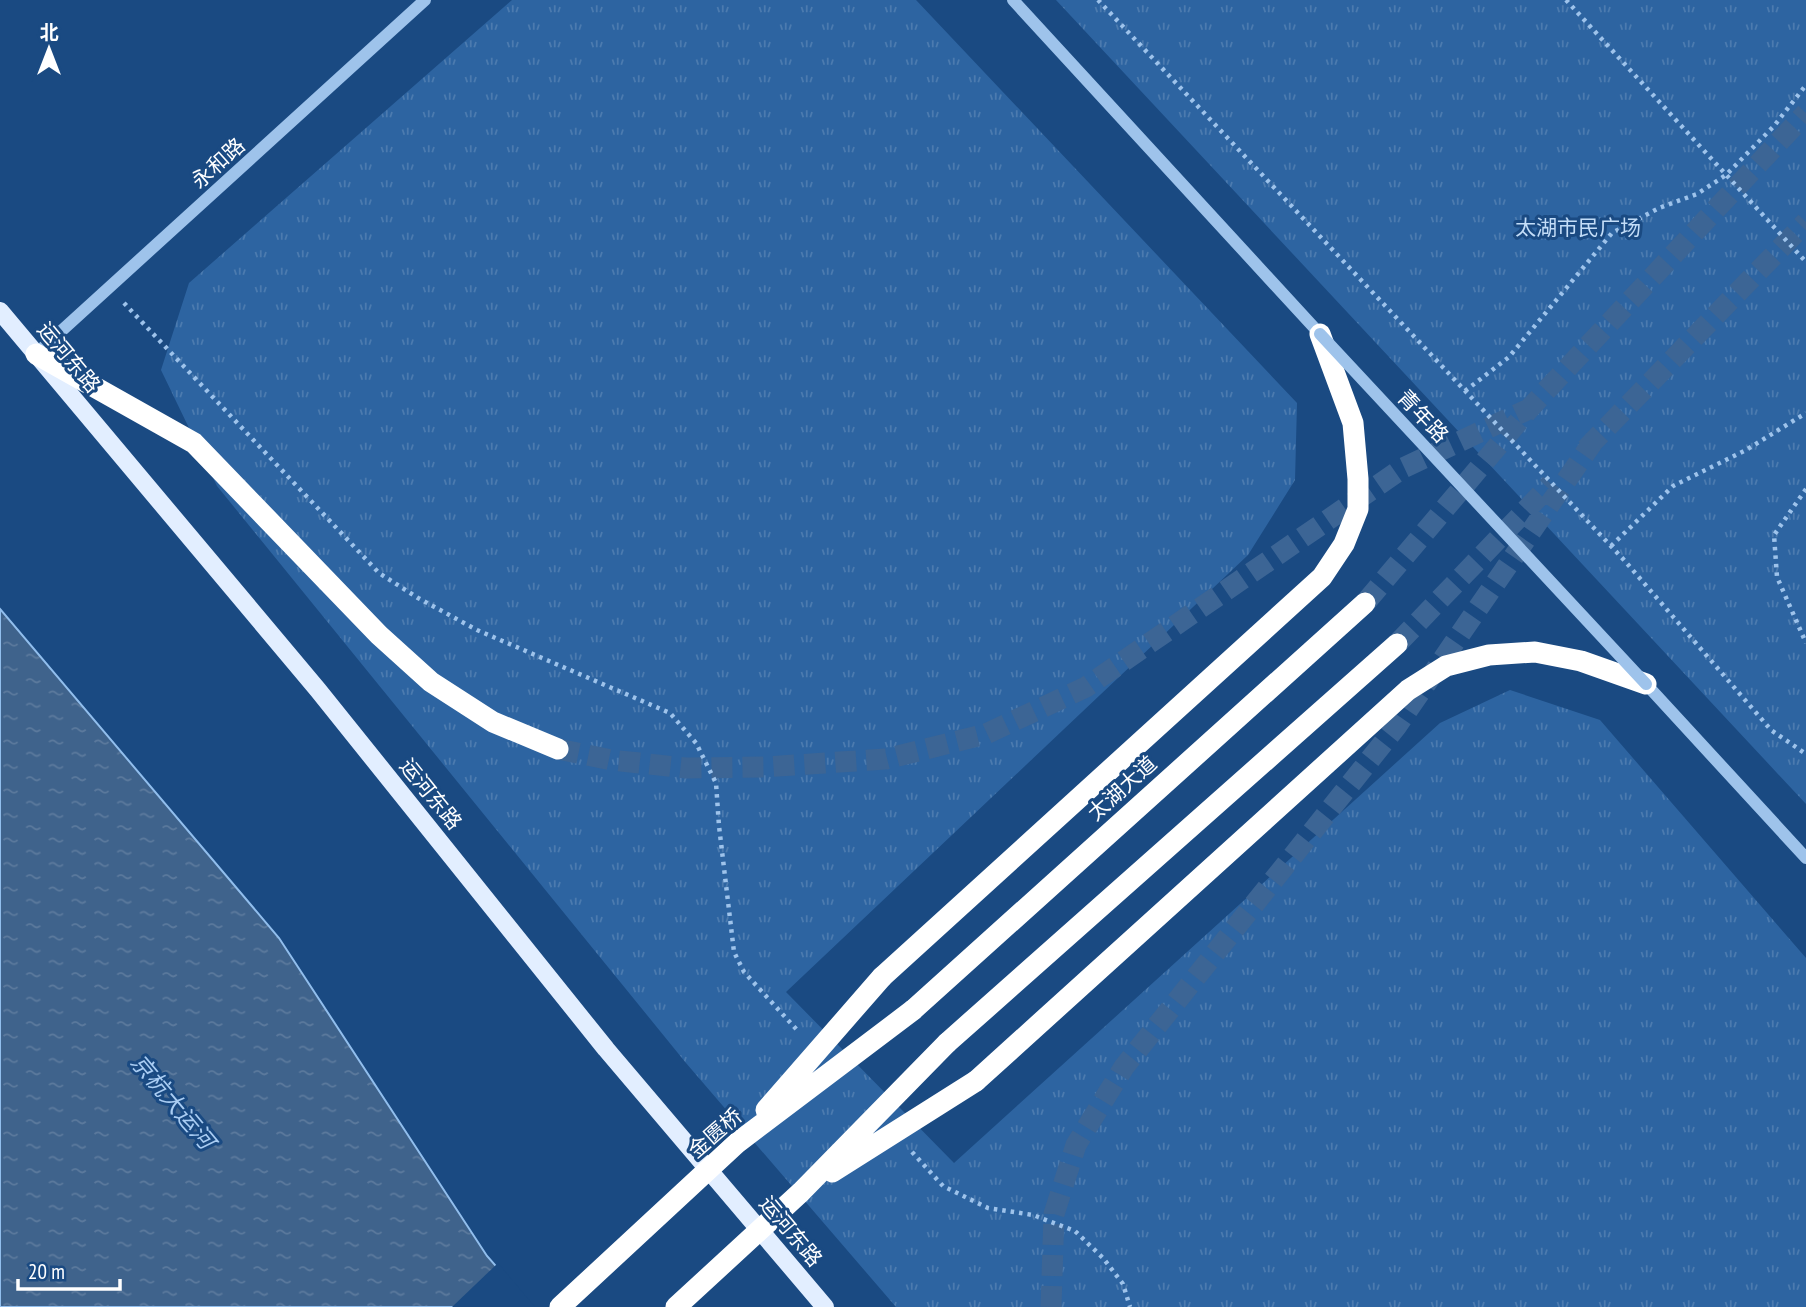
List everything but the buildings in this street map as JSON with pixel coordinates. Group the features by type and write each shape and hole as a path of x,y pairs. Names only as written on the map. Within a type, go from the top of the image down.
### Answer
{"highway":[{"path":"737,1143 882,977 1322,577 1343,544 1358,509 1358,479 1353,423 1320,334"},
{"path":"36,354 194,443 379,635 431,682 493,722 558,748"},
{"name":"太湖大道","path":"913,1010 1365,603"},
{"path":"676,1307 801,1192 947,1043 1397,644"},
{"path":"801,1192 976,1081 1408,690 1446,666 1489,655 1535,652 1581,661 1646,684"},
{"name":"金匮桥","path":"561,1307 737,1143 913,1010"}],"main road":[{"name":"运河东路","path":"0,311 318,690 606,1049 825,1307"}],"street":[{"name":"永和路","path":"36,354 425,0"},
{"name":"青年路","path":"1013,0 1806,858"}],"path":[{"path":"1098,0 1611,546 1771,730 1806,754"},
{"path":"1566,0 1806,262"},
{"path":"1465,391 1509,357 1612,233 1659,208 1697,194 1726,175 1774,126 1806,85"},
{"path":"110,287 379,573 477,630 670,713 696,743 716,783 734,953 744,972 801,1033"},
{"path":"1611,546 1673,486 1746,450 1806,413"},
{"path":"1806,489 1774,535 1777,577 1806,643"},
{"path":"905,1146 943,1186 988,1208 1033,1215 1076,1230 1123,1284 1130,1307"}],"green space":[{"path":"512,0 916,0 1297,403 1295,480 1248,555 786,992 954,1163 1440,723 1510,690 1600,720 1806,958 1806,1307 896,1307 686,1063 217,486 161,370 189,283"},
{"name":"太湖市民广场","path":"1056,0 1806,0 1806,804"}],"water":[{"name":"京杭大运河","path":"0,609 279,938 487,1256 532,1307 0,1307"}],"pier":[{"path":"498,1263 535,1307 452,1307"}],"tunnel":[{"path":"1365,603 1529,409 1806,113"},
{"path":"1586,449 1806,222"},
{"path":"558,749 611,760 686,768 764,767 886,759 986,734 1086,687 1403,468 1529,409"},
{"path":"1051,1307 1054,1214 1076,1145 1124,1067 1396,727 1595,439"},
{"path":"1397,644 1551,484"}]}
